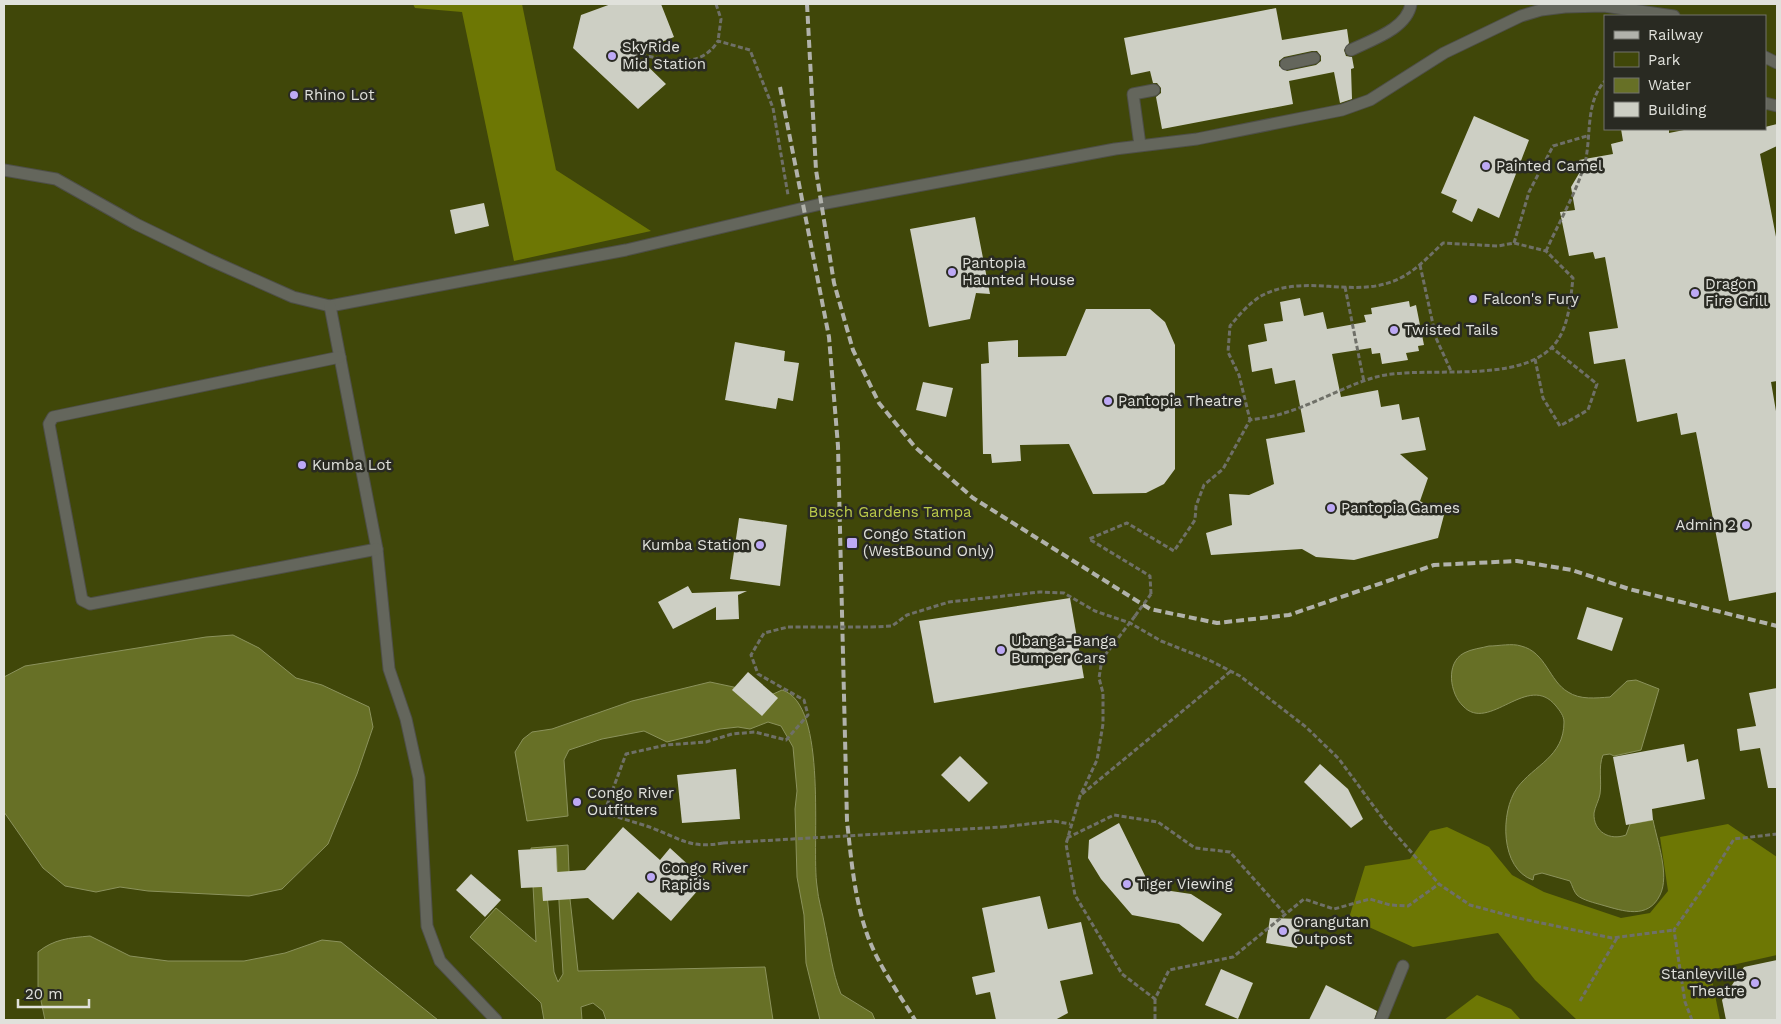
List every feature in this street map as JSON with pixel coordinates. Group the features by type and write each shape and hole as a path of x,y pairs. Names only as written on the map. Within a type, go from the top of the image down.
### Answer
{"lane":[{"path":"1351,50 1389,32 1409,13 1411,4"},
{"path":"4,170 56,179 136,224 210,260 293,297 330,306 626,250 792,210 1140,145 1197,139 1355,107 1370,100 1444,53 1521,16 1541,10 1604,6 1667,15"},
{"path":"1286,64 1314,58"},
{"path":"1140,145 1133,94 1154,90"},
{"path":"330,306 377,549 389,668 406,719 419,778 427,926 440,961 496,1020"},
{"path":"340,357 53,417 48,424 82,600 90,604 377,549"},
{"path":"1381,1020 1403,966"}],"path":[{"path":"634,53 667,60 686,61 712,51 718,41 721,19 716,4"},
{"path":"718,41 750,50 773,108 783,177 792,210"},
{"path":"1546,251 1586,158 1587,136 1595,91 1604,82"},
{"path":"1514,243 1529,192 1552,146 1587,136"},
{"path":"1155,999 1122,974 1074,895 1066,844 1080,796 1097,760 1103,724 1103,693 1099,678 1102,659 1151,594 1150,576 1089,539 1127,523 1174,551 1195,520 1196,506 1204,486 1223,469 1250,420 1239,375 1228,352 1230,326 1263,295 1290,287 1321,285 1357,289 1391,282 1420,265 1443,244 1498,246 1514,243 1546,251 1572,278 1571,303 1563,331 1551,347 1526,364 1504,369 1377,377 1284,413 1250,420"},
{"path":"1420,265 1436,338 1450,371"},
{"path":"1345,288 1364,382"},
{"path":"1535,359 1543,398 1560,426 1588,410 1596,384 1551,347"},
{"path":"1071,824 1054,821 1002,827 723,843 708,846 685,844 665,833 612,815 607,805 626,754 666,745 706,742 732,734 755,732 786,740 808,715 804,700 758,674 751,655 764,633 788,627 892,626 907,615 948,602 1040,592 1064,593 1095,611 1130,623 1161,642 1209,660 1231,671 1306,727 1339,759 1386,823 1439,884 1470,904 1576,932 1618,938 1674,930"},
{"path":"1080,796 1231,671"},
{"path":"1068,838 1114,815 1158,822 1195,848 1230,852 1284,913"},
{"path":"1692,1020 1685,1002 1674,930 1734,839 1777,834"},
{"path":"1155,1020 1155,999 1169,970 1234,956 1284,913 1304,899 1334,909 1370,899 1390,905 1408,906 1439,884"},
{"path":"1580,1001 1618,938"}],"green space":[{"name":"Busch Gardens Tampa","path":"4,4 1777,4 1777,1020 4,1020"}],"shaded area":[{"path":"413,4 522,4 556,170 651,231 514,261 462,12 415,8"},
{"path":"1728,824 1777,857 1777,955 1710,970 1720,1020 1577,1020 1535,980 1498,933 1413,947 1349,918 1365,866 1410,859 1430,831 1447,827 1489,847 1512,875 1544,892 1621,918 1650,913 1668,891 1660,837"},
{"path":"1477,995 1511,1009 1521,1020 1444,1020"}],"water":[{"path":"233,635 259,648 296,678 322,685 369,707 373,727 357,774 328,844 282,889 249,896 148,891 120,887 96,892 65,886 43,868 4,812 4,677 25,666 206,637"},
{"path":"1514,645 1529,649 1542,660 1556,681 1573,695 1588,698 1610,697 1627,681 1636,680 1659,689 1641,750 1614,756 1610,754 1603,755 1600,794 1594,813 1594,820 1599,830 1614,837 1626,835 1630,824 1653,820 1662,858 1664,878 1660,895 1649,908 1634,912 1589,901 1577,895 1570,881 1542,873 1534,875 1533,880 1522,874 1514,864 1506,839 1506,825 1511,798 1524,780 1554,752 1563,734 1564,720 1556,706 1545,697 1533,695 1485,713 1473,713 1463,706 1453,687 1452,671 1454,664 1464,653 1489,646"},
{"path":"710,682 771,695 782,690 797,701 806,721 812,748 815,778 817,886 833,969 841,994 872,1013 875,1020 820,1020 806,963 804,915 797,877 795,809 797,791 793,747 781,726 768,722 750,729 738,727 720,729 667,742 644,731 602,739 569,750 564,760 568,816 527,821 515,752 523,739 532,732 552,729 632,701"},
{"path":"568,845 570,899 578,971 765,967 773,1020 606,1020 603,1011 593,1003 581,1007 582,1020 544,1020 541,1003 470,937 496,908 536,942 531,848","holes":["556,848 563,974 558,982 554,972 543,849"]},
{"path":"90,936 130,956 168,961 244,961 285,953 322,940 341,942 438,1020 45,1020 38,986 38,952 56,942"}],"building":[{"name":"SkyRide Mid Station","path":"611,4 661,4 674,37 634,53 666,84 638,109 573,48 581,15"},
{"path":"1276,8 1282,40 1347,29 1349,43 1344,50 1346,56 1352,57 1354,68 1351,69 1352,99 1340,103 1334,72 1289,81 1293,104 1162,129 1156,97 1161,93 1161,88 1157,83 1153,83 1150,71 1131,75 1124,38","holes":["1317,51 1321,56 1321,61 1316,65 1287,71 1279,66 1279,61 1284,57"]},
{"name":"Painted Camel","path":"1474,116 1529,140 1499,218 1478,208 1472,222 1452,212 1457,200 1441,193"},
{"name":"Dragon Fire Grill","path":"1777,124 1777,146 1760,154 1777,242 1777,381 1771,382 1777,417 1777,592 1729,601 1696,432 1681,435 1677,413 1637,422 1625,359 1594,364 1589,332 1618,328 1605,257 1595,259 1593,252 1569,256 1560,212 1575,210 1571,187 1581,170 1579,160 1613,154 1611,144 1623,141 1621,130 1669,130 1669,133 1684,130 1766,130 1766,127"},
{"path":"484,203 489,226 455,234 450,210"},
{"name":"Pantopia Haunted House","path":"975,217 990,294 976,293 970,319 929,327 910,229"},
{"path":"1300,298 1304,316 1323,312 1327,329 1366,322 1364,315 1372,314 1371,308 1409,301 1410,307 1416,305 1424,345 1418,346 1419,351 1406,353 1408,360 1382,364 1380,353 1372,354 1371,348 1332,354 1341,397 1378,390 1381,407 1399,404 1402,420 1419,417 1426,450 1400,454 1428,478 1420,501 1444,515 1438,538 1354,560 1316,557 1302,549 1211,555 1206,533 1232,525 1229,494 1249,495 1274,484 1266,439 1305,432 1295,380 1275,384 1272,368 1252,372 1248,345 1267,341 1264,324 1283,321 1280,302"},
{"name":"Pantopia Theatre","path":"1086,309 1150,309 1165,322 1175,345 1175,469 1164,484 1146,493 1093,494 1069,444 1020,445 1021,461 992,463 991,454 983,454 981,364 989,363 988,342 1018,340 1018,357 1066,356"},
{"path":"735,342 785,351 784,361 799,363 793,401 778,398 776,409 725,400"},
{"path":"923,382 953,388 946,417 916,410"},
{"name":"Kumba Station","path":"739,518 787,525 780,586 730,579"},
{"path":"688,586 692,593 747,591 738,595 739,619 716,620 716,607 673,629 658,602"},
{"name":"Ubanga-Banga Bumper Cars","path":"1070,598 1084,678 934,703 919,621"},
{"path":"1587,607 1623,618 1612,651 1577,639"},
{"path":"748,672 778,698 762,716 732,690"},
{"path":"1777,688 1777,788 1768,788 1760,748 1740,751 1737,729 1756,726 1749,693"},
{"path":"1684,744 1687,762 1698,759 1705,799 1652,809 1653,820 1626,825 1613,757"},
{"path":"960,756 988,783 969,802 941,775"},
{"path":"1320,764 1348,789 1363,819 1351,828 1304,782"},
{"path":"736,769 740,819 682,823 677,775"},
{"name":"Tiger Viewing","path":"1119,823 1151,888 1191,894 1222,914 1203,942 1179,924 1132,915 1101,879 1088,858 1089,840"},
{"name":"Congo River Rapids","path":"623,827 660,860 670,848 706,881 671,921 638,892 613,920 588,898 543,901 542,887 521,888 518,850 556,848 557,872 585,870"},
{"path":"471,874 501,900 485,917 456,890"},
{"path":"1040,896 1048,929 1081,922 1093,974 1060,981 1068,1013 1055,1020 996,1020 990,992 976,995 972,977 995,972 982,908"},
{"name":"Orangutan Outpost","path":"1270,918 1301,919 1297,948 1266,943"},
{"name":"Stanleyville Theatre","path":"1777,960 1777,1020 1726,1020 1722,1000 1744,967"},
{"path":"1221,969 1253,983 1238,1019 1205,1005"},
{"path":"1326,985 1377,1011 1374,1020 1309,1020"}],"railway":[{"path":"807,4 816,170 834,283 853,350 879,403 915,447 973,498 1150,609 1217,623 1289,615 1434,565 1517,561 1572,570 1629,589 1777,626"},
{"path":"780,87 829,337 838,446 847,821 853,875 861,915 869,940 887,976 915,1020"}],"place":[{"name":"SkyRide Mid Station","path":"612,56"},
{"name":"Rhino Lot","path":"294,95"},
{"name":"Painted Camel","path":"1486,166"},
{"name":"Pantopia Haunted House","path":"952,272"},
{"name":"Dragon Fire Grill","path":"1695,293"},
{"name":"Falcon's Fury","path":"1473,299"},
{"name":"Twisted Tails","path":"1394,330"},
{"name":"Pantopia Theatre","path":"1108,401"},
{"name":"Kumba Lot","path":"302,465"},
{"name":"Pantopia Games","path":"1331,508"},
{"name":"Admin 2","path":"1746,525"},
{"name":"Congo Station (WestBound Only)","path":"852,543"},
{"name":"Kumba Station","path":"760,545"},
{"name":"Ubanga-Banga Bumper Cars","path":"1001,650"},
{"name":"Congo River Outfitters","path":"577,802"},
{"name":"Congo River Rapids","path":"651,877"},
{"name":"Tiger Viewing","path":"1127,884"},
{"name":"Orangutan Outpost","path":"1283,931"},
{"name":"Stanleyville Theatre","path":"1755,983"}]}
